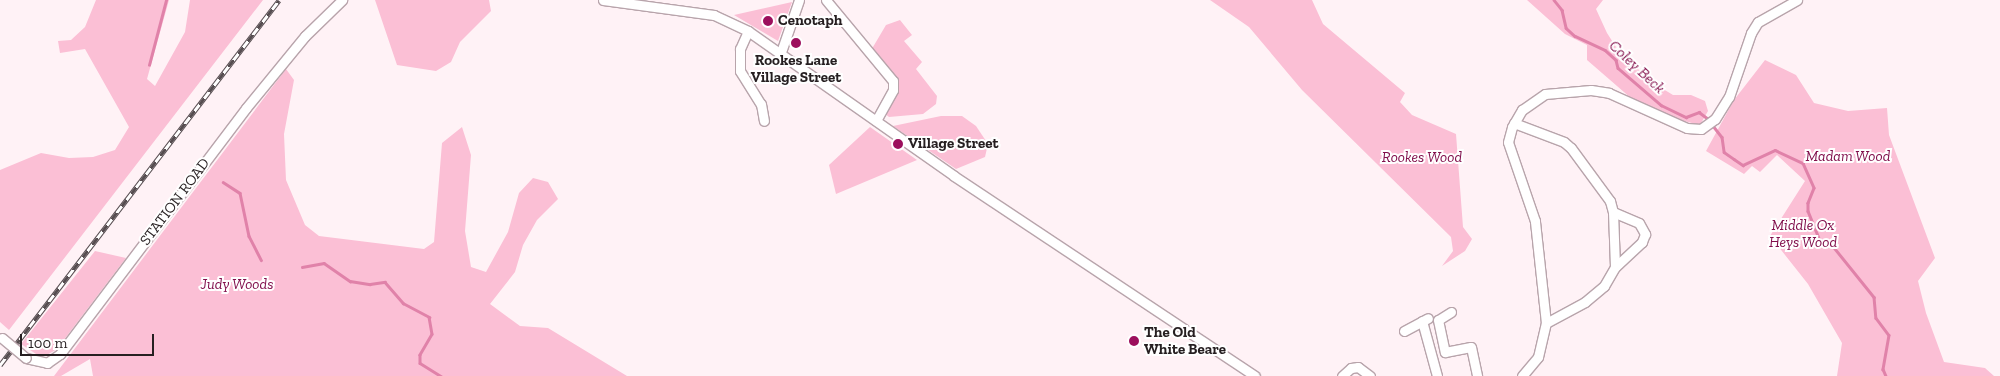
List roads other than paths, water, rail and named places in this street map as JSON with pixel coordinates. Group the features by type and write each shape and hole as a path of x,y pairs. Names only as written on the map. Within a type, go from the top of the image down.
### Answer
{"street":[{"name":"STATION ROAD","path":"1,337 26,358 47,363 60,354 246,108 305,36 342,0"},
{"path":"603,0 714,15 748,31 876,121 1255,376"},
{"path":"780,52 799,0"},
{"path":"826,0 893,82 893,90 876,121"},
{"path":"1522,376 1538,358 1546,323 1535,221 1526,189 1509,155 1508,142 1514,123 1530,102 1545,94 1591,90 1626,99 1687,128 1703,129 1715,118 1729,97 1751,33 1758,22 1797,0"},
{"path":"748,31 740,48 740,72 762,104 764,121"},
{"path":"1514,123 1564,142 1571,148 1610,201 1614,212 1615,267"},
{"path":"1546,323 1598,294 1615,267 1642,242 1645,234 1639,223 1614,212"},
{"path":"1452,312 1438,320 1445,352 1471,347 1477,376"},
{"path":"1404,331 1425,320 1437,376"},
{"path":"1342,376 1351,368 1358,367 1370,376"}],"waterway":[{"path":"149,65 166,0"},
{"name":"Coley Beck","path":"1554,0 1562,10 1566,28 1575,36 1605,50 1616,60 1618,68 1661,105 1686,117 1699,112 1707,118 1722,137 1724,152 1743,165 1775,150 1803,163 1814,188 1808,203 1808,211 1820,240 1823,244 1832,245 1874,297 1876,318 1889,335 1883,369 1886,376"},
{"path":"223,182 240,193 249,236 261,260"},
{"path":"302,267 324,263 350,281 370,284 385,282 403,303 429,317 432,334 420,355 420,363 441,376"}],"railway":[{"path":"0,365 279,0"}],"place":[{"name":"Cenotaph","path":"768,21"},
{"name":"Rookes Lane Village Street","path":"796,43"},
{"name":"Village Street","path":"898,144"},
{"name":"The Old White Beare","path":"1134,341"}],"park label":[{"name":"Madam Wood","path":"1848,157"},
{"name":"Rookes Wood","path":"1422,158"},
{"name":"Middle Ox Heys Wood","path":"1803,234"},
{"name":"Judy Woods","path":"237,285"}]}
